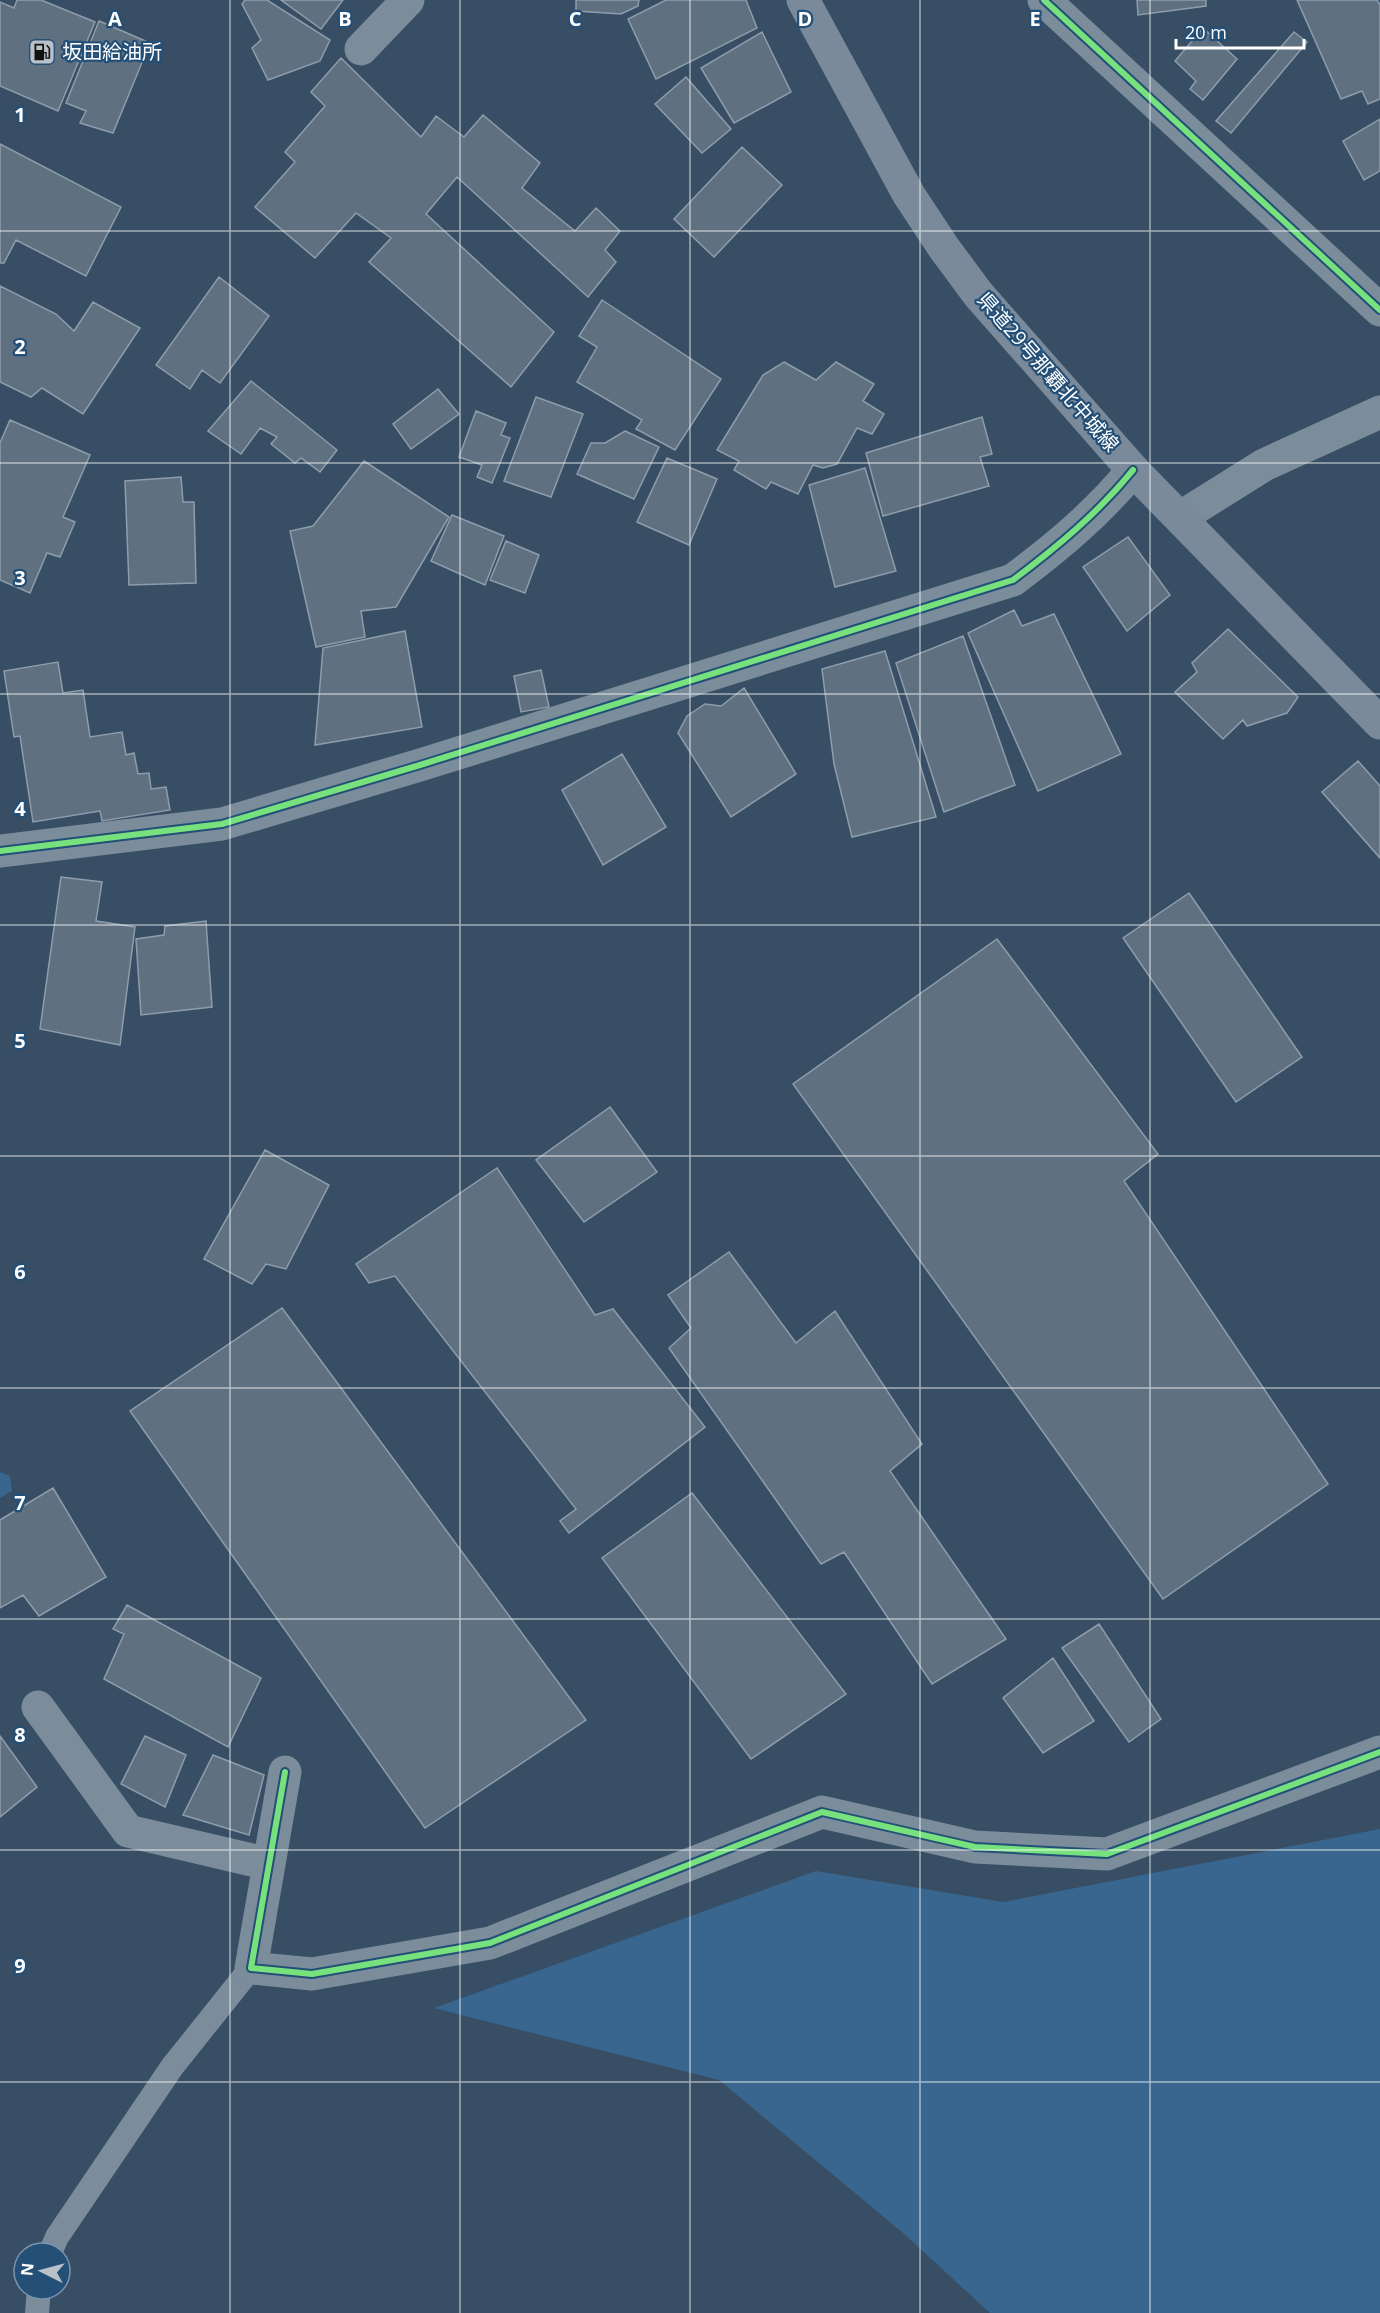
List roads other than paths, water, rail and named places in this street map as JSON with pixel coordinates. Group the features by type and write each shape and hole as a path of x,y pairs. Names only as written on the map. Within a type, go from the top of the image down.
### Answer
{"main road":[{"name":"県道29号那覇北中城線","path":"803,0 909,195 944,248 1000,320 1133,470 1380,723"}],"street":[{"path":"361,49 408,0"},
{"path":"1044,0 1380,310"},
{"path":"1181,517 1264,465 1380,412"},
{"path":"0,851 222,824 420,765 1013,580 1061,544 1108,500 1133,470"},
{"path":"38,1707 128,1831 269,1864"},
{"path":"285,1772 251,1968 312,1974 490,1943 822,1812 975,1847 1107,1854 1380,1752"}],"lane":[{"path":"55,2241 172,2067 251,1968"}],"place":[{"name":"坂田給油所","path":"42,52"}]}
